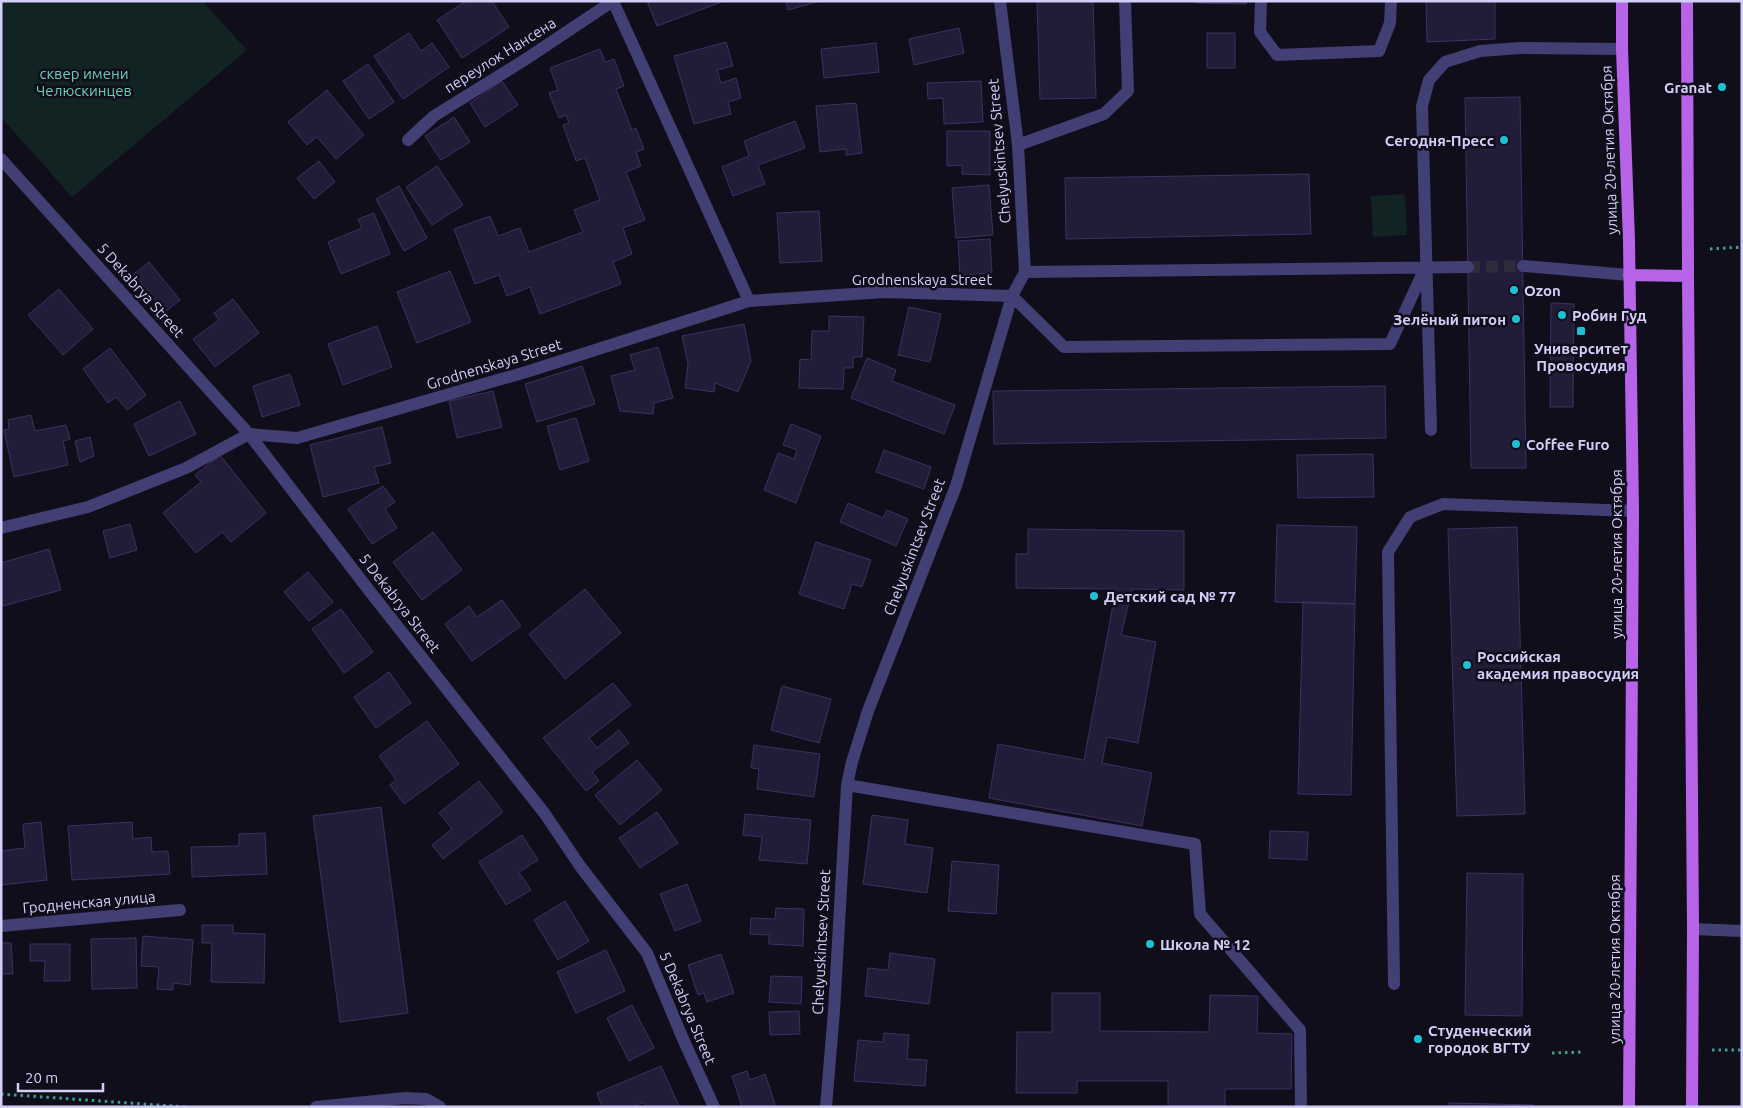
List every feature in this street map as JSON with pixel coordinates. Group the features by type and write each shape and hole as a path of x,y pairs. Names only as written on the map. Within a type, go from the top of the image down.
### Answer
{"main road":[{"name":"улица 20-летия Октября","path":"1622,1 1633,511 1629,1107"},
{"path":"1687,1 1693,929 1692,1107"},
{"path":"1629,275 1688,276"}],"street":[{"path":"613,1 749,301"},
{"name":"переулок Нансена","path":"408,140 434,116 524,61 613,1"},
{"name":"Chelyuskintsev Street","path":"826,1107 834,1011 846,785 868,711 956,486 1012,296 1025,272 1018,145 1000,1"},
{"path":"1018,145 1104,114 1128,91 1125,1"},
{"path":"1261,1 1260,32 1277,55 1379,51 1390,23 1391,1"},
{"path":"1430,430 1422,106 1430,80 1445,62 1480,51 1520,48 1622,49"},
{"name":"5 Dekabrya Street","path":"1,159 249,434 545,814 580,866 647,953 714,1107"},
{"path":"1523,266 1629,275"},
{"path":"1025,272 1468,267"},
{"path":"1012,296 1064,346 1390,344 1425,268"},
{"name":"Grodnenskaya Street","path":"249,434 297,438 526,372 749,301 884,292 1012,296"},
{"path":"1,528 88,507 186,468 249,434"},
{"path":"1394,984 1388,552 1410,517 1443,504 1633,511"},
{"path":"846,785 1195,844 1200,914 1300,1030 1300,1107"},
{"name":"Гродненская улица","path":"1,926 180,910"},
{"path":"1693,929 1742,931"},
{"path":"316,1107 405,1098 426,1099 440,1107"}],"path":[{"path":"1710,249 1742,247"},
{"path":"1706,1050 1742,1050"},
{"path":"1552,1052 1584,1052"},
{"path":"1,1094 186,1107"}],"green space":[{"name":"сквер имени Челюскинцев","path":"6,1 202,1 247,50 72,197 1,117 1,4"},
{"path":"1405,194 1407,235 1373,237 1371,196"}],"building":[{"path":"466,1 492,1 509,27 462,58 437,20"},
{"path":"647,1 724,1 657,26"},
{"path":"786,1 820,1 788,10"},
{"path":"1037,1 1093,1 1096,98 1040,99"},
{"path":"1196,1 1246,1 1246,4 1196,3"},
{"path":"1426,1 1495,1 1495,39 1427,42"},
{"path":"959,28 964,53 914,65 909,39"},
{"path":"409,33 421,51 432,43 449,67 403,99 374,56"},
{"path":"1207,33 1235,33 1235,68 1207,68"},
{"path":"726,42 733,66 717,70 721,83 736,78 741,98 728,102 731,114 694,124 674,56"},
{"path":"876,43 879,72 824,78 821,49"},
{"path":"600,49 605,62 614,59 624,86 616,89 632,130 636,128 644,149 636,152 641,166 626,172 645,220 623,228 632,254 613,262 621,284 540,314 530,287 507,296 499,275 475,284 454,229 490,216 498,236 520,228 529,252 583,232 574,210 600,200 585,158 576,161 563,125 569,123 566,115 559,118 549,93 558,90 550,68"},
{"path":"368,64 394,102 369,119 343,81"},
{"path":"502,81 518,105 485,127 470,103"},
{"path":"981,81 983,122 944,124 943,98 928,99 927,83"},
{"path":"327,90 364,135 336,159 317,137 307,145 288,122"},
{"path":"1520,97 1526,468 1471,468 1465,98"},
{"path":"856,103 862,153 846,155 846,149 820,152 816,106"},
{"path":"454,117 470,142 441,160 425,136"},
{"path":"795,121 805,148 758,165 765,184 733,196 722,167 749,156 744,141"},
{"path":"947,131 990,131 990,175 962,174 962,165 947,166"},
{"path":"319,161 335,182 314,199 297,178"},
{"path":"437,166 463,205 432,225 406,187"},
{"path":"1309,174 1311,234 1066,239 1065,178"},
{"path":"989,185 993,235 956,238 952,188"},
{"path":"399,186 427,238 404,251 376,199"},
{"path":"819,211 822,261 780,263 777,213"},
{"path":"374,213 390,254 341,274 328,242 362,228 358,219"},
{"path":"990,239 992,273 960,275 958,241"},
{"path":"149,262 180,300 165,312 134,274"},
{"path":"450,271 471,322 417,343 397,292"},
{"path":"59,289 93,329 63,355 28,315"},
{"path":"233,299 259,333 215,367 193,339 219,320 214,313"},
{"path":"1551,303 1574,304 1573,407 1550,407"},
{"path":"909,307 941,314 930,362 898,355"},
{"path":"829,316 864,317 862,357 853,357 853,368 844,368 843,389 799,388 800,359 811,360 812,331 829,331"},
{"path":"744,324 751,361 738,392 715,383 714,392 685,388 688,364 682,336"},
{"path":"377,326 392,367 343,385 328,344"},
{"path":"658,347 673,398 654,403 653,414 620,411 611,376 635,370 630,355"},
{"path":"110,348 146,395 127,410 116,397 108,403 83,369"},
{"path":"867,358 896,370 892,381 955,405 944,434 851,398"},
{"path":"582,366 595,404 537,422 525,384"},
{"path":"290,374 300,405 262,417 253,386"},
{"path":"1385,386 1386,438 994,444 993,391"},
{"path":"493,391 502,427 457,438 449,401"},
{"path":"180,401 196,434 149,456 134,424"},
{"path":"31,415 35,431 66,425 70,439 63,441 68,465 14,477 4,430 9,429 8,420"},
{"path":"576,418 589,461 560,470 547,426"},
{"path":"791,424 821,436 796,503 764,490 778,453 794,459 797,450 783,445"},
{"path":"382,427 391,463 374,467 379,483 323,497 310,445"},
{"path":"90,437 94,456 80,462 75,441"},
{"path":"884,450 931,467 924,489 876,472"},
{"path":"1373,454 1374,497 1298,498 1297,455"},
{"path":"220,455 266,513 231,542 222,532 196,553 163,513 201,482 195,475"},
{"path":"383,486 395,502 385,509 397,528 372,544 348,509"},
{"path":"848,503 883,518 887,510 908,519 896,546 840,522"},
{"path":"130,524 137,550 110,558 103,531"},
{"path":"1277,525 1357,527 1355,604 1275,602"},
{"name":"Российская академия правосудия","path":"1517,527 1525,814 1457,816 1448,529"},
{"path":"1028,529 1184,531 1184,590 1132,589 1121,635 1156,642 1138,743 1107,737 1102,763 1152,773 1142,826 989,798 998,744 1084,760 1116,589 1016,588 1016,554 1028,554"},
{"path":"433,532 462,570 422,600 393,562"},
{"path":"816,542 871,560 862,587 852,584 844,609 799,594"},
{"path":"49,549 61,590 3,606 1,601 1,563"},
{"path":"308,572 333,602 309,621 284,592"},
{"path":"585,589 621,633 565,679 529,634"},
{"path":"502,600 521,626 472,661 445,624 469,606 477,617"},
{"path":"1303,602 1355,604 1351,795 1298,794"},
{"path":"341,609 373,652 344,673 312,629"},
{"path":"389,672 411,703 376,728 354,697"},
{"path":"613,683 631,705 589,738 597,748 619,730 629,743 592,772 599,781 586,791 543,738"},
{"path":"782,686 831,699 819,743 771,730"},
{"path":"427,721 459,764 404,804 390,785 396,780 379,756"},
{"path":"754,745 820,754 814,797 757,789 759,769 751,768"},
{"path":"637,760 662,790 620,825 595,795"},
{"path":"479,781 503,812 443,859 432,845 452,829 439,813"},
{"path":"381,807 408,1013 340,1022 313,816"},
{"path":"657,812 678,843 640,868 619,838"},
{"path":"745,814 811,820 807,864 759,860 762,837 743,835"},
{"path":"872,815 908,820 905,844 933,848 927,893 863,884"},
{"path":"41,822 47,880 1,885 1,851 25,848 23,824"},
{"path":"132,822 133,839 151,837 152,852 168,851 170,874 72,880 68,826"},
{"path":"1270,831 1308,832 1307,860 1269,858"},
{"path":"265,833 267,874 192,877 191,847 239,846 239,834"},
{"path":"522,835 538,860 519,872 531,890 506,905 479,862"},
{"path":"952,861 999,865 996,914 948,911"},
{"path":"1467,873 1523,874 1522,1016 1465,1015"},
{"path":"687,884 701,921 675,931 660,894"},
{"path":"565,901 589,941 558,960 534,920"},
{"path":"776,908 804,909 803,946 769,944 769,935 750,934 751,918 775,919"},
{"path":"202,925 233,925 233,933 265,934 264,983 211,982 212,943 202,943"},
{"path":"143,936 193,940 190,985 173,983 173,990 157,989 159,967 141,966"},
{"path":"136,938 137,988 92,989 91,939"},
{"path":"1,943 11,943 13,974 1,974"},
{"path":"30,944 70,944 70,981 44,981 45,961 30,961"},
{"path":"606,950 625,991 576,1013 557,972"},
{"path":"890,953 935,959 929,1004 865,996 868,968 888,970"},
{"path":"721,954 734,993 707,1002 704,993 698,995 688,965"},
{"path":"771,976 802,977 801,1004 769,1002"},
{"path":"1052,993 1100,993 1100,1031 1209,1032 1210,995 1258,996 1257,1033 1292,1034 1291,1089 1225,1089 1225,1107 1168,1107 1168,1081 1077,1081 1077,1093 1016,1093 1017,1032 1052,1032"},
{"path":"632,1005 654,1048 629,1061 607,1018"},
{"path":"799,1011 800,1034 770,1035 769,1012"},
{"path":"884,1033 909,1035 907,1059 927,1060 925,1086 854,1081 858,1040 883,1042"},
{"path":"661,1066 679,1106 646,1107 644,1102 632,1107 602,1107 597,1093"},
{"path":"747,1071 750,1080 765,1074 776,1107 742,1107 732,1076"},
{"path":"1449,1103 1534,1105 1534,1107 1449,1107"}],"tunnel":[{"path":"1468,267 1523,266"}],"place":[{"name":"Granat","path":"1722,87"},
{"name":"Сегодня-Пресс","path":"1504,140"},
{"name":"Ozon","path":"1514,290"},
{"name":"Робин Гуд","path":"1562,315"},
{"name":"Зелёный питон","path":"1516,319"},
{"name":"Университет Провосудия","path":"1581,331"},
{"name":"Coffee Furo","path":"1516,444"},
{"name":"Детский сад № 77","path":"1094,596"},
{"name":"Российская академия правосудия","path":"1467,665"},
{"name":"Школа № 12","path":"1150,944"},
{"name":"Студенческий городок ВГТУ","path":"1418,1039"}]}
